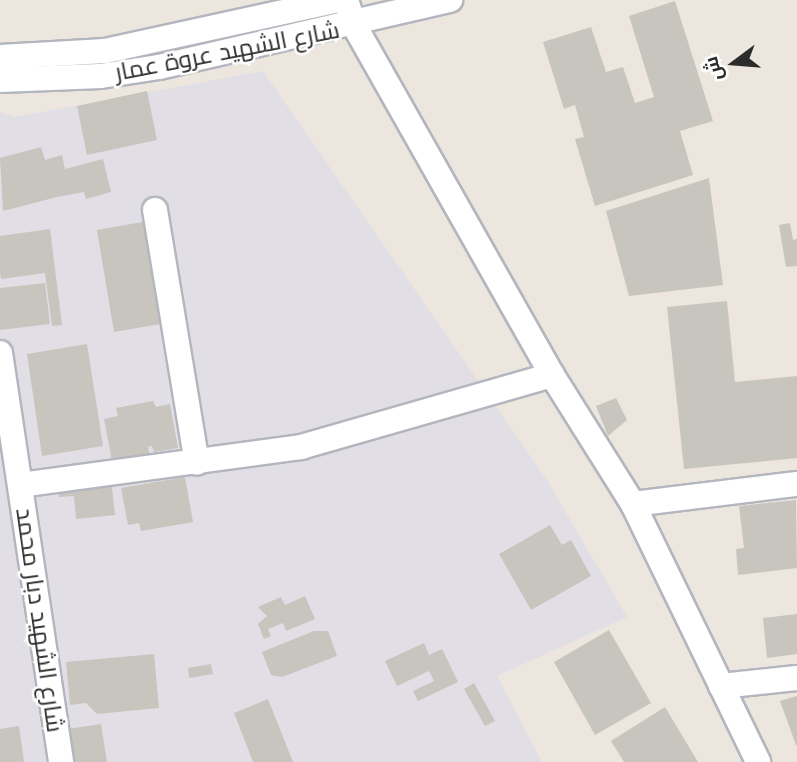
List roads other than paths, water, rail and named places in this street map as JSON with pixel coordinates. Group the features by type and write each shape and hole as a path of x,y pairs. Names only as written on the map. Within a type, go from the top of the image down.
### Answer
{"street":[{"name":"شارع الشهيد عروة عمار","path":"3,69 127,47 338,0"},
{"path":"345,0 355,25 552,374 633,504 758,762"},
{"name":"شارع الشهيد عروة عمار","path":"3,69 101,76 159,67 355,25 450,0"},
{"path":"155,210 197,463"},
{"name":"شارع الشهيد دبار محمد","path":"0,353 61,762"},
{"path":"20,485 301,447 552,374"},
{"name":"شارع الشهيد دبار محمد","path":"0,439 48,762"},
{"path":"633,504 797,484"},
{"path":"721,686 797,678"}]}
